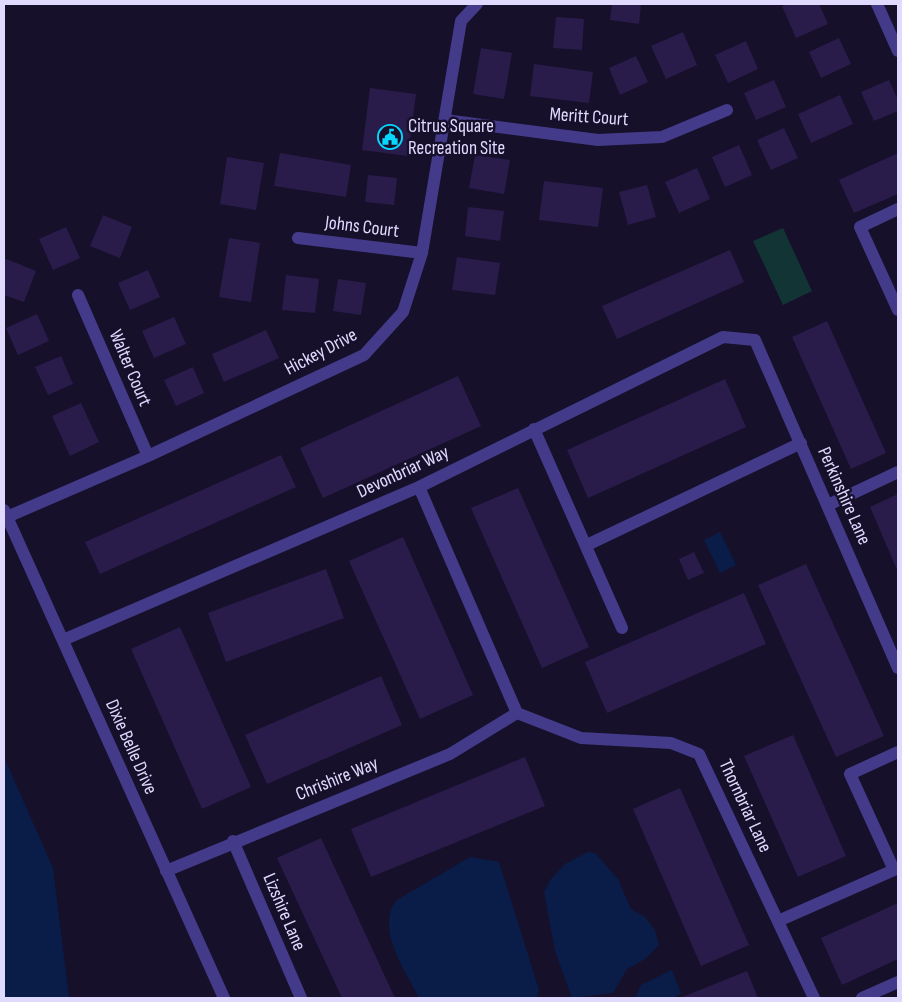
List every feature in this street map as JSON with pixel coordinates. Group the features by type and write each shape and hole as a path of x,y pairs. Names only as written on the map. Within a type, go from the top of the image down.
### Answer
{"street":[{"name":"Hickey Drive","path":"5,514 148,456 364,355 403,312 422,253 460,20 476,4"},
{"path":"878,4 898,51"},
{"name":"Meritt Court","path":"444,120 598,140 662,137 727,110"},
{"path":"898,209 860,227 898,310"},
{"name":"Johns Court","path":"298,238 422,253"},
{"name":"Walter Court","path":"78,295 148,456"},
{"name":"Devonbriar Way","path":"63,640 419,487 723,337 755,340"},
{"name":"Perkinshire Lane","path":"755,340 898,668"},
{"path":"534,429 587,545 622,628"},
{"path":"587,545 801,443"},
{"path":"828,505 898,472"},
{"path":"419,487 517,713"},
{"name":"Dixie Belle Drive","path":"5,514 224,998"},
{"name":"Chrishire Way","path":"166,871 233,841 450,754 517,713"},
{"name":"Thornbriar Lane","path":"517,713 581,738 671,743 699,754 814,998"},
{"path":"778,921 894,870 850,774 898,752"},
{"name":"Lizshire Lane","path":"233,841 301,998"},
{"path":"862,998 898,982"}],"green space":[{"path":"783,228 812,291 783,305 753,241"}],"water":[{"path":"720,532 736,565 720,573 704,540"},
{"path":"4,757 53,868 69,998 4,998"},
{"path":"588,852 595,853 618,879 631,909 645,917 655,930 659,945 645,959 627,969 613,993 572,998 555,951 544,892 551,879 565,864"},
{"path":"470,857 499,862 539,990 536,998 419,998 400,963 390,936 389,923 391,911 397,900"},
{"path":"672,970 681,994 672,998 635,998 641,985"}],"building":[{"path":"612,4 641,4 639,24 610,20"},
{"path":"788,4 819,4 828,24 796,38 782,6"},
{"path":"556,17 584,19 582,50 553,48"},
{"path":"683,32 697,65 666,79 651,46"},
{"path":"839,38 851,64 821,78 809,52"},
{"path":"746,41 758,69 728,83 715,55"},
{"path":"481,48 512,53 504,99 473,94"},
{"path":"636,56 648,82 620,95 609,68"},
{"path":"534,64 593,72 589,103 530,96"},
{"path":"774,80 786,107 756,120 744,93"},
{"path":"889,80 898,100 898,111 874,121 861,92"},
{"path":"370,88 416,94 408,156 362,150"},
{"path":"840,95 853,124 811,143 798,114"},
{"path":"784,128 798,158 771,170 757,140"},
{"path":"739,145 752,175 725,187 712,157"},
{"path":"280,153 351,165 346,197 274,186"},
{"path":"898,153 898,194 854,213 839,180"},
{"path":"475,155 510,160 504,194 469,188"},
{"path":"227,157 264,163 256,210 220,204"},
{"path":"697,168 710,199 679,213 665,182"},
{"path":"368,175 397,178 394,205 365,202"},
{"path":"544,181 603,188 598,227 539,220"},
{"path":"647,185 656,217 628,225 619,192"},
{"path":"468,207 504,211 500,241 465,236"},
{"path":"103,215 132,227 120,258 90,246"},
{"path":"66,227 80,258 53,270 39,239"},
{"path":"229,238 260,243 251,302 219,297"},
{"path":"730,250 744,282 617,339 602,306"},
{"path":"457,257 500,263 495,295 452,290"},
{"path":"4,258 36,271 24,302 4,295"},
{"path":"148,270 160,297 130,310 118,283"},
{"path":"286,275 319,279 315,313 282,310"},
{"path":"338,279 366,283 361,315 333,311"},
{"path":"37,314 49,341 18,355 6,328"},
{"path":"174,317 186,344 154,358 142,331"},
{"path":"827,321 886,453 851,469 792,337"},
{"path":"266,330 279,358 224,382 212,354"},
{"path":"61,356 73,384 48,395 35,367"},
{"path":"193,367 204,393 176,406 164,380"},
{"path":"458,376 481,426 323,498 300,448"},
{"path":"725,379 746,427 588,498 567,450"},
{"path":"81,403 99,442 70,456 52,416"},
{"path":"281,455 296,487 100,574 85,542"},
{"path":"518,488 589,647 542,668 471,508"},
{"path":"898,494 898,572 870,507"},
{"path":"403,537 473,695 420,719 349,561"},
{"path":"694,552 704,573 688,580 679,559"},
{"path":"806,564 884,736 836,757 758,585"},
{"path":"326,569 344,618 226,662 208,613"},
{"path":"744,593 766,644 607,713 585,662"},
{"path":"180,627 251,787 202,809 131,649"},
{"path":"381,676 402,725 267,784 245,735"},
{"path":"793,735 846,856 798,877 744,756"},
{"path":"525,757 545,806 371,877 351,829"},
{"path":"680,788 749,945 701,966 633,809"},
{"path":"321,838 395,998 342,998 277,858"},
{"path":"898,903 898,959 842,985 821,938"},
{"path":"747,971 758,998 680,998"}],"place":[{"name":"Citrus Square Recreation Site","path":"390,137"}]}
